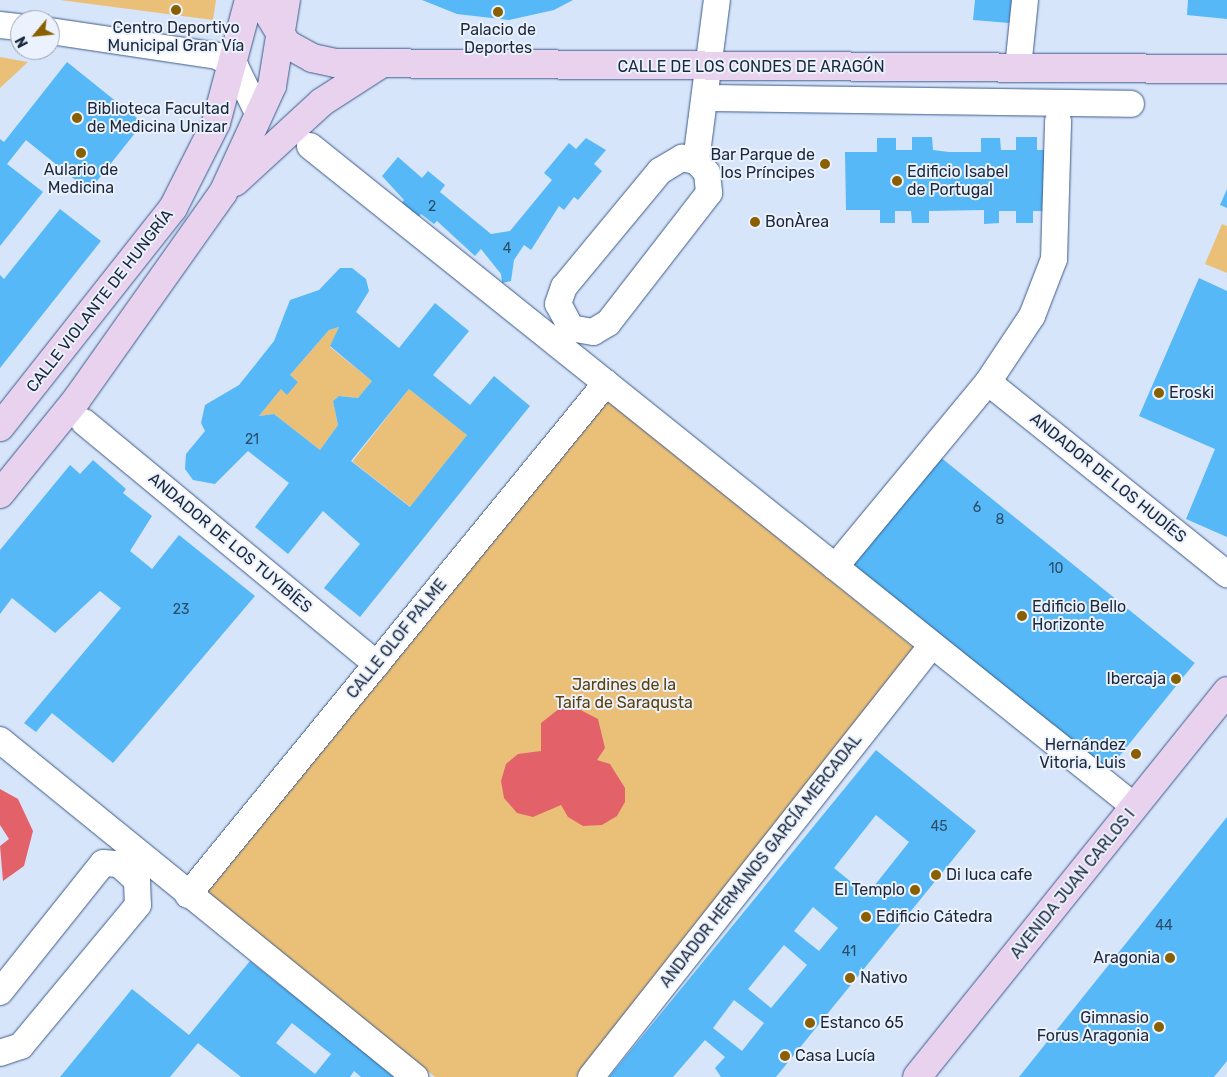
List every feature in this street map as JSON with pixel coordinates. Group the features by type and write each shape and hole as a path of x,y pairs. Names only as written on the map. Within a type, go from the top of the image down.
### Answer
{"street":[{"name":"CALLE VIOLANTE DE HUNGRÍA","path":"0,428 173,208 203,154 235,66 249,0"},
{"path":"260,0 282,39"},
{"path":"0,494 83,391 223,193 272,86 282,39 286,0"},
{"path":"696,161 706,98 717,0"},
{"path":"1018,68 1025,0"},
{"path":"60,32 204,53 235,66 258,113"},
{"name":"CALLE DE LOS CONDES DE ARAGÓN","path":"282,39 318,60 381,64 1227,69"},
{"path":"223,193 316,107 381,64"},
{"name":"CALLE DE LOS CONDES DE ARAGÓN","path":"706,98 1131,104"},
{"path":"835,567 988,382 1032,316 1054,259 1058,121"},
{"path":"310,146 1135,807"},
{"path":"682,158 696,161 707,173 709,193 608,323 593,332 571,328 558,304 564,287 665,166 682,158"},
{"name":"ANDADOR DE LOS HUDÍES","path":"988,382 1227,574"},
{"name":"CALLE OLOF PALME","path":"188,896 606,383"},
{"name":"ANDADOR DE LOS TUYIBÍES","path":"84,422 377,664"},
{"name":"ANDADOR HERMANOS GARCÍA MERCADAL","path":"591,1077 932,645"},
{"name":"AVENIDA JUAN CARLOS I","path":"917,1077 1227,691"},
{"path":"0,740 188,896 415,1077"},
{"path":"0,992 95,870 113,862 137,880 138,905 21,1046 0,1053"}],"green space":[{"name":"Centro Deportivo Municipal Gran Vía","path":"60,0 216,0 213,20"},
{"path":"0,57 28,62 0,88"},
{"path":"1222,224 1227,226 1227,273 1205,264"},
{"path":"339,327 330,347 372,381 358,398 339,396 333,401 338,425 320,450 274,414 259,416 281,389 287,394 298,382 290,375 329,330"},
{"path":"409,389 467,435 411,507 352,461"},
{"name":"Jardines de la Taifa de Saraqusta","path":"602,396 918,651 576,1077 435,1077 205,892"}],"shaded area":[{"path":"573,706 598,719 605,748 597,760 610,764 625,788 625,802 617,816 602,825 583,826 568,817 561,805 533,817 517,813 504,798 501,781 506,764 518,754 541,751 541,723 560,708"},
{"path":"0,789 18,799 33,831 24,866 3,881 0,846 9,839 0,825"}],"building":[{"name":"Palacio de Deportes","path":"422,0 573,0 554,10 509,20 457,14"},
{"path":"975,0 1012,0 1009,23 973,20"},
{"path":"1188,0 1227,0 1227,19 1187,15"},
{"name":"Aulario de Medicina","path":"67,62 143,123 89,191 26,140 7,164 43,192 0,246 0,139 4,142"},
{"path":"912,137 932,137 933,150 981,152 981,138 1000,138 1001,150 1016,150 1016,137 1037,137 1037,150 1053,150 1054,211 1033,211 1033,223 1016,223 1016,211 999,211 999,223 984,224 984,210 929,211 929,223 912,223 911,211 895,211 895,223 880,223 880,210 846,210 845,152 877,152 877,138 896,138 896,150 912,150"},
{"path":"586,138 606,150 594,164 602,171 578,200 574,197 564,210 559,206 531,250 524,245 514,260 511,281 502,283 501,274 481,249 475,256 437,221 434,224 421,214 418,218 401,204 404,200 382,176 398,157 422,178 428,171 445,185 440,192 491,234 510,231 552,180 544,173 569,143 576,149"},
{"path":"1227,189 1227,208 1220,205"},
{"name":"Aulario de Medicina","path":"60,209 101,241 0,368 0,275 4,279"},
{"path":"340,268 352,268 366,279 369,291 356,312 399,348 435,303 469,331 433,375 470,405 494,376 530,406 360,617 324,588 360,544 323,511 288,554 255,527 289,483 248,451 215,484 193,480 185,469 186,454 205,431 201,423 205,405 239,385 274,341 290,300 319,290","holes":["339,327 330,346 372,381 358,398 339,396 333,401 338,425 320,450 274,414 259,416 281,389 287,395 298,382 290,375 329,330","409,389 467,435 410,507 351,461"]},
{"path":"1199,278 1227,291 1227,537 1186,519 1215,449 1139,416"},
{"name":"Edificio Bello Horizonte","path":"939,456 1195,663 1103,776 848,569"},
{"path":"93,460 126,489 123,493 152,516 130,551 152,569 179,535 255,596 113,763 52,713 36,732 24,723 121,608 100,591 55,633 12,598 0,614 0,550 70,465 80,474"},
{"name":"Edificio Cátedra","path":"876,750 976,831 776,1077 721,1077 715,1068 725,1057 705,1040 673,1077 609,1077","holes":["876,815 909,842 867,895 834,868","813,907 838,928 819,951 794,931","784,945 807,965 771,1008 748,989","734,1000 764,1023 742,1051 713,1028"]},
{"name":"Aragonia","path":"1227,817 1227,1061 1214,1077 1019,1077"},
{"path":"250,961 396,1077 361,1077 354,1071 350,1077 241,1077 198,1043 170,1077 60,1077 132,989 189,1035","holes":["292,1023 331,1054 315,1074 276,1043"]}],"place":[{"name":"Centro Deportivo Municipal Gran Vía","path":"176,10"},
{"name":"Palacio de Deportes","path":"498,12"},
{"name":"Biblioteca Facultad de Medicina Unizar","path":"77,118"},
{"name":"Aulario de Medicina","path":"81,153"},
{"name":"Bar Parque de los Príncipes","path":"825,164"},
{"name":"Edificio Isabel de Portugal","path":"897,181"},
{"name":"BonÀrea","path":"755,222"},
{"name":"Eroski","path":"1159,393"},
{"name":"Edificio Bello Horizonte","path":"1022,616"},
{"name":"Ibercaja","path":"1176,679"},
{"name":"Hernández Vitoria, Luis","path":"1136,754"},
{"name":"Di luca cafe","path":"936,875"},
{"name":"El Templo","path":"915,890"},
{"name":"Edificio Cátedra","path":"866,917"},
{"name":"Aragonia","path":"1170,958"},
{"name":"Nativo","path":"850,978"},
{"name":"Estanco 65","path":"810,1023"},
{"name":"Gimnasio Forus Aragonia","path":"1159,1027"},
{"name":"Casa Lucía","path":"785,1056"}]}
